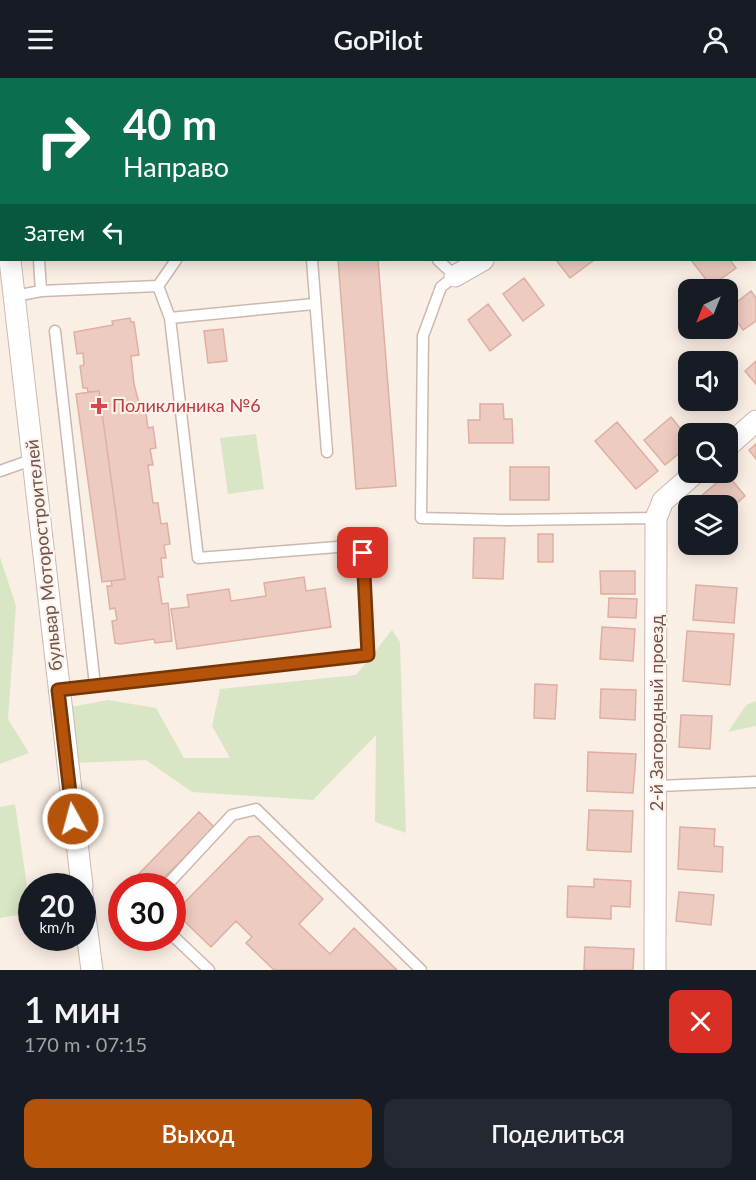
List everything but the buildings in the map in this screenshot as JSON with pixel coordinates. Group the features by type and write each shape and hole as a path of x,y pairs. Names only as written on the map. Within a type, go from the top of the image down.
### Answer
{"street":[{"name":"бульвар Моторостроителей","path":"10,261 80,873"},
{"path":"455,276 481,261"},
{"path":"738,437 756,422"},
{"path":"656,518 663,501 683,483"},
{"name":"2-й Загородный проезд","path":"655,970 658,786 656,518"},
{"path":"90,951 92,970"}],"lane":[{"path":"39,261 41,291"},
{"path":"158,286 175,261"},
{"path":"312,261 327,452"},
{"path":"439,261 455,276 441,287 423,336 421,518 506,520 656,518"},
{"path":"15,296 41,291 158,286"},
{"path":"58,690 368,655 363,553 350,546 198,558 170,318 158,286"},
{"path":"170,318 314,304"},
{"path":"55,331 95,685"},
{"path":"0,471 34,459"},
{"path":"658,786 756,782"},
{"path":"178,873 232,815 256,809 421,970"},
{"path":"186,948 209,970"}],"green space":[{"path":"256,434 264,489 228,494 220,438"},
{"path":"0,557 16,606 8,719 29,753 0,764"},
{"path":"392,630 400,642 406,833 375,822 376,735 313,800 192,792 146,760 73,763 71,707 108,700 156,708 184,758 230,758 212,726 220,689 356,675"},
{"path":"756,701 756,726 728,732 746,705"},
{"path":"15,804 25,873 18,873 18,915 0,918 0,807"}],"place":[{"name":"Поликлиника №6","path":"99,406"}],"route":[{"path":"73,819 58,690 368,655 363,553"}]}
